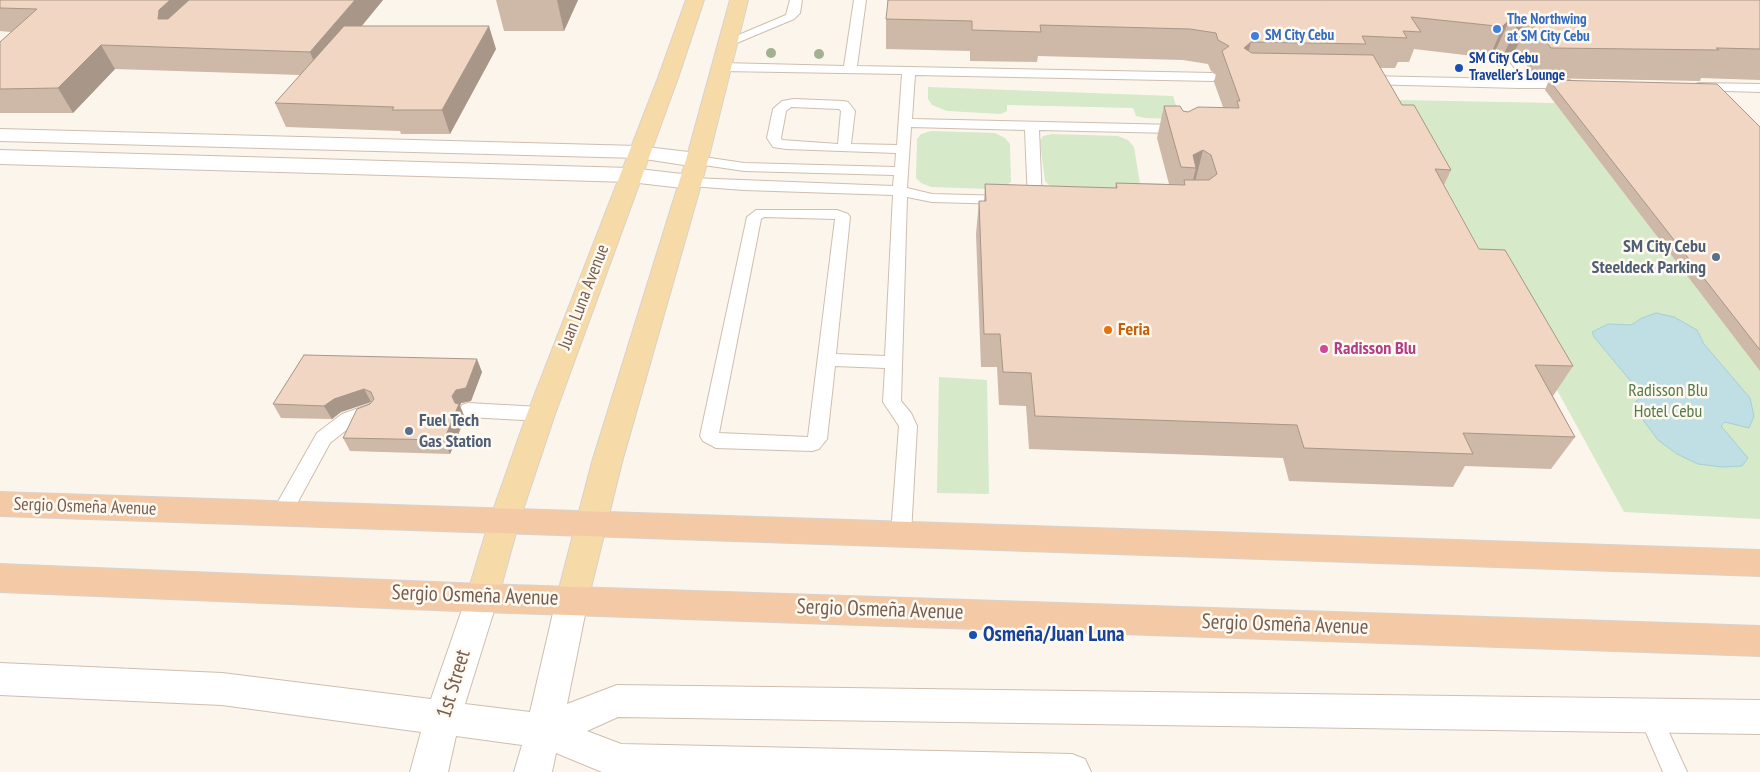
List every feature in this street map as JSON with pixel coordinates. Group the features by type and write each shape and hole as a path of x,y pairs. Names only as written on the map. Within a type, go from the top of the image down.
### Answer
{"highway":[{"name":"Sergio Osmeña Avenue","path":"0,504 1760,562"},
{"name":"Sergio Osmeña Avenue","path":"0,578 482,598 1760,641"}],"main road":[{"name":"Juan Luna Avenue","path":"482,598 504,522 541,414 696,0"},
{"path":"572,600 591,523 694,171 739,0"}],"street":[{"path":"0,135 634,164 694,171"},
{"path":"0,157 634,164"},
{"name":"1st Street","path":"430,772 442,719 482,598"},
{"path":"533,772 544,731 572,600"},
{"path":"0,679 222,690 544,731 621,762 1072,772"},
{"path":"544,731 618,701 1760,716"}],"lane":[{"path":"728,42 790,17 794,13 796,0"},
{"path":"850,70 860,0"},
{"path":"1497,56 1519,84"},
{"path":"722,66 1213,78"},
{"path":"901,534 908,426 905,418 892,402 902,149 909,71"},
{"path":"1351,80 1586,85"},
{"path":"1687,87 1760,88"},
{"path":"844,148 848,111 843,105 794,103 787,104 780,109 774,138 778,144 844,148 902,149"},
{"path":"905,123 1178,129 1181,138"},
{"path":"1032,127 1035,201"},
{"path":"694,171 744,167 901,171"},
{"path":"694,171 744,186 900,191 932,198 1054,202"},
{"path":"756,214 836,214 843,217 828,360 817,441 810,444 716,441 710,438 756,214"},
{"path":"828,360 893,362"},
{"path":"468,410 541,414"},
{"path":"281,514 323,438 348,419 370,411"},
{"path":"1648,714 1675,772"}],"green space":[{"path":"928,87 1173,96 1179,115 1173,119 1145,118 1136,116 1133,108 1007,105 1007,111 1001,114 947,111 932,105 928,99"},
{"name":"Radisson Blu Hotel Cebu","path":"1398,100 1555,103 1760,371 1760,519 1624,512"},
{"path":"931,131 995,133 1005,138 1010,144 1011,182 1002,188 990,189 931,187 921,183 916,178 917,139 921,134"},
{"path":"1052,134 1118,136 1128,140 1134,147 1140,184 1132,190 1050,186 1045,181 1040,141 1043,136"},
{"path":"939,377 987,380 989,494 937,493"}],"water":[{"path":"1656,313 1674,317 1697,330 1704,344 1750,398 1754,416 1749,428 1725,422 1721,426 1748,458 1742,466 1722,467 1698,464 1677,454 1658,440 1632,405 1640,398 1634,385 1594,337 1592,332 1608,324 1631,325 1642,318"}],"building":[{"path":"0,0 170,0 159,10 158,19 168,19 189,0 355,0 310,52 101,45 58,88 0,89 0,42 37,9 0,8"},
{"path":"888,0 1760,0 1760,49 1551,48 1529,20 1518,23 1510,19 1503,26 1496,26 1411,17 1421,32 1403,31 1407,38 1362,36 1366,44 1251,42 1244,48 1252,53 1373,55 1402,105 1414,105 1451,170 1435,169 1479,249 1505,250 1573,366 1535,365 1575,437 1463,433 1473,454 1304,448 1297,425 1035,416 1031,373 1003,372 1000,334 984,334 979,201 986,201 985,184 1117,188 1116,183 1185,185 1184,180 1209,180 1217,174 1211,155 1203,150 1193,155 1196,168 1181,167 1164,106 1180,106 1183,111 1188,112 1198,107 1239,108 1237,101 1240,101 1222,51 1229,46 1218,40 1216,33 1190,29 1040,25 1041,32 972,30 972,21 886,19"},
{"path":"344,26 489,26 442,110 392,110 394,107 275,103"},
{"name":"SM City Cebu Steeldeck Parking","path":"1549,80 1717,84 1760,127 1760,350"},
{"path":"304,355 477,359 466,388 456,390 452,396 455,403 459,404 444,440 343,438 357,409 370,404 374,399 371,392 364,389 334,399 324,406 273,404"}],"place":[{"name":"The Northwing at SM City Cebu","path":"1497,29"},
{"name":"SM City Cebu","path":"1255,36"},
{"name":"SM City Cebu Traveller’s Lounge","path":"1459,68"},
{"name":"SM City Cebu Steeldeck Parking","path":"1716,257"},
{"name":"Feria","path":"1108,330"},
{"name":"Radisson Blu","path":"1324,349"},
{"name":"Fuel Tech Gas Station","path":"409,431"},
{"name":"Osmeña/Juan Luna","path":"973,635"}]}
